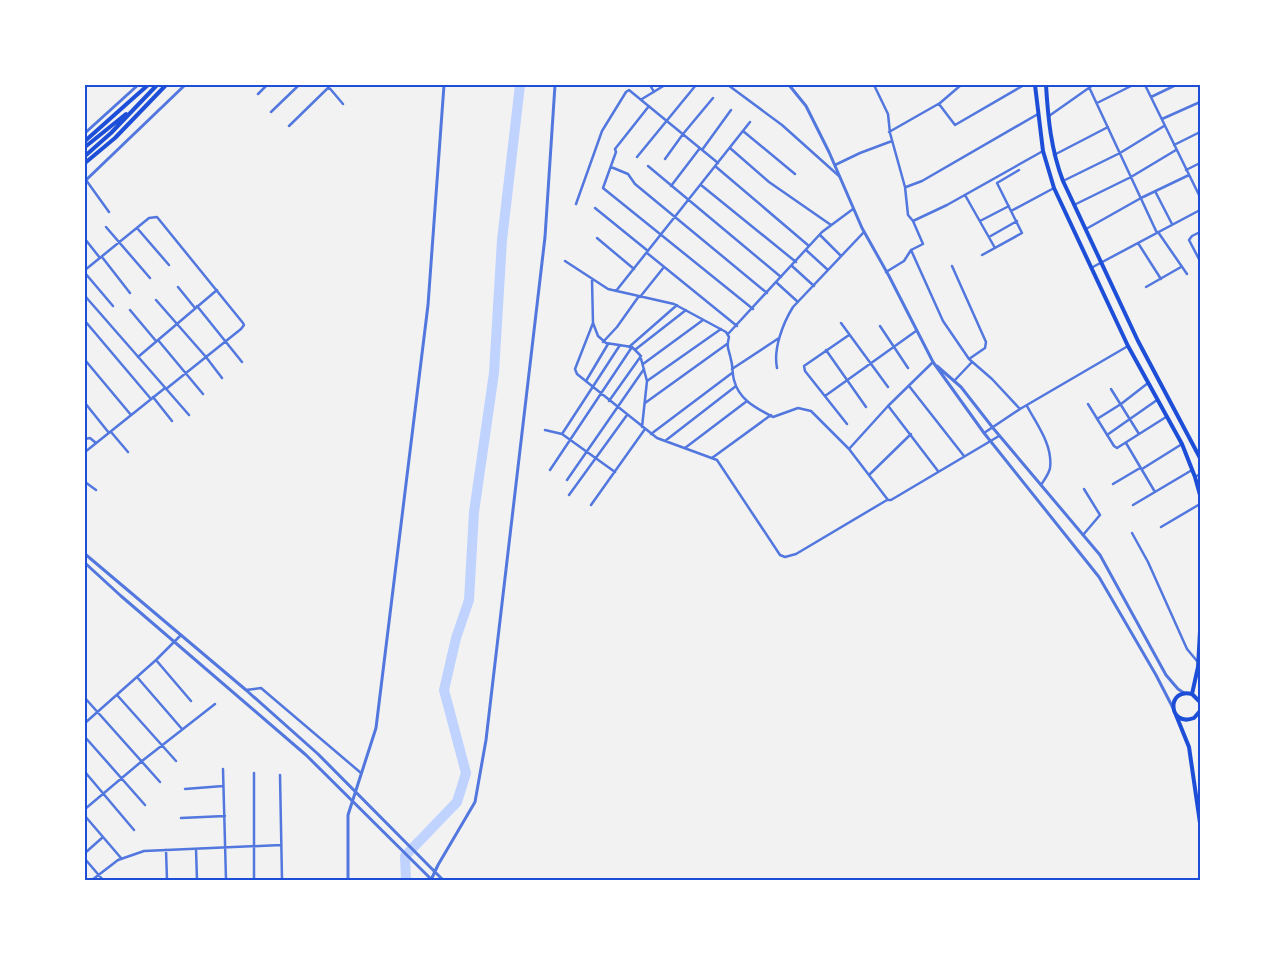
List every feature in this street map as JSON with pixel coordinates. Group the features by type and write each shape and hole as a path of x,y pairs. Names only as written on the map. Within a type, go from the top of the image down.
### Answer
{"main road":[{"path":"85,141 148,85"},
{"path":"85,156 111,133 158,85"},
{"path":"85,163 115,138 166,85"},
{"path":"1035,85 1043,151 1054,188 1128,346 1182,444 1193,470 1200,496"},
{"path":"1046,85 1048,117 1054,155 1063,181 1138,341 1200,458"},
{"path":"85,147 134,108"},
{"path":"1192,694 1199,665 1200,631"},
{"path":"1200,702 1192,694 1184,693 1176,698 1174,702 1175,713 1189,747 1200,823"},
{"path":"1175,713 1184,720 1194,718 1200,713"}],"street":[{"path":"85,133 138,85"},
{"path":"110,212 85,180 185,85"},
{"path":"258,94 267,85"},
{"path":"271,112 299,85"},
{"path":"348,880 348,815 376,728 428,305 444,85"},
{"path":"86,564 306,755 431,880 475,802 486,740 545,237 555,85"},
{"path":"650,85 654,92"},
{"path":"642,99 665,85"},
{"path":"637,157 696,85"},
{"path":"728,85 782,125 840,177"},
{"path":"789,85 806,106 835,165 864,232 932,362 990,441 1099,576 1156,675 1175,713"},
{"path":"874,85 888,114 889,132 905,187 908,215 913,221 923,244 910,250 904,261 886,272"},
{"path":"889,132 939,104 961,85"},
{"path":"939,104 951,123 957,125 1024,85"},
{"path":"1097,103 1133,85"},
{"path":"1145,85 1200,197"},
{"path":"1151,97 1176,85"},
{"path":"290,126 329,86 344,104"},
{"path":"1048,117 1091,86 1097,103 1157,232 1187,274"},
{"path":"576,204 602,131 626,92 631,91 701,149 809,246"},
{"path":"665,159 683,134 714,98"},
{"path":"1162,119 1200,102"},
{"path":"649,106 615,149 616,152 603,188 753,308"},
{"path":"670,186 731,110"},
{"path":"905,187 922,181 1038,114"},
{"path":"616,291 750,122"},
{"path":"1063,181 1120,153 1164,126"},
{"path":"1054,155 1108,127"},
{"path":"743,132 795,174"},
{"path":"1174,145 1200,132"},
{"path":"835,165 892,141"},
{"path":"730,148 769,182 831,225"},
{"path":"1073,205 1131,177 1176,150"},
{"path":"913,221 965,195 1043,151"},
{"path":"1186,170 1200,162"},
{"path":"648,166 781,277"},
{"path":"610,167 628,174 635,184 767,293"},
{"path":"982,255 1022,234 996,183 1019,170"},
{"path":"1085,230 1141,198 1189,175"},
{"path":"701,185 796,262"},
{"path":"1011,211 1054,188"},
{"path":"1155,191 1172,224"},
{"path":"965,195 995,248"},
{"path":"980,221 1009,206"},
{"path":"595,208 737,326"},
{"path":"853,208 831,225 809,246 728,334 726,347 731,360 736,386 754,407 773,416 798,408 808,410 849,449 888,500"},
{"path":"1091,268 1200,210"},
{"path":"85,452 244,326 157,217 149,218 85,272 113,306"},
{"path":"989,237 1017,221"},
{"path":"106,227 150,278"},
{"path":"137,228 169,266"},
{"path":"777,368 776,361 781,337 788,316 798,302 864,232"},
{"path":"1200,232 1189,240 1200,261"},
{"path":"820,235 841,256"},
{"path":"598,238 634,269"},
{"path":"85,239 130,293"},
{"path":"1138,243 1161,278"},
{"path":"806,250 828,270"},
{"path":"910,250 943,321 969,359 992,379 1020,410"},
{"path":"565,261 603,287 677,305 728,334"},
{"path":"792,266 814,286"},
{"path":"952,266 986,342 986,348 969,359"},
{"path":"1146,287 1182,266"},
{"path":"603,342 664,267"},
{"path":"591,506 644,428 647,381 641,356 633,348 608,344 603,342 598,336 593,323 592,280"},
{"path":"776,283 798,302"},
{"path":"178,288 242,362"},
{"path":"138,357 217,290"},
{"path":"85,296 189,415"},
{"path":"156,300 222,378"},
{"path":"550,470 633,348 677,305"},
{"path":"130,310 204,394"},
{"path":"633,348 687,310"},
{"path":"643,364 703,320"},
{"path":"85,321 172,421"},
{"path":"593,323 575,371 651,434 717,460 776,551 785,557 796,554 999,436"},
{"path":"840,324 888,387"},
{"path":"880,326 908,368"},
{"path":"647,381 721,329"},
{"path":"825,396 916,332"},
{"path":"847,424 805,371 804,366 849,335"},
{"path":"651,434 732,371 781,337"},
{"path":"586,381 608,344"},
{"path":"645,403 727,344"},
{"path":"562,434 620,345"},
{"path":"984,433 1128,346"},
{"path":"826,350 866,407"},
{"path":"609,401 641,356"},
{"path":"85,360 131,415"},
{"path":"932,362 961,387 999,436 1100,555 1166,675 1184,693"},
{"path":"849,449 932,362"},
{"path":"954,380 972,362"},
{"path":"567,480 644,369"},
{"path":"1097,419 1121,404 1148,383"},
{"path":"665,441 736,386"},
{"path":"909,386 964,456"},
{"path":"1111,389 1139,434"},
{"path":"1107,435 1157,400"},
{"path":"685,448 748,401"},
{"path":"1088,404 1115,447 1119,448 1166,417"},
{"path":"86,405 128,452"},
{"path":"888,406 938,470"},
{"path":"1027,406 1045,437 1048,447 1050,468 1041,485"},
{"path":"569,495 627,415"},
{"path":"712,458 771,415"},
{"path":"545,430 562,434 615,472"},
{"path":"869,476 911,434"},
{"path":"85,439 90,438 96,443"},
{"path":"1126,443 1155,492"},
{"path":"1113,484 1182,444"},
{"path":"1133,505 1193,470"},
{"path":"1195,477 1200,474"},
{"path":"85,482 96,490"},
{"path":"1083,534 1100,515 1084,489"},
{"path":"1161,527 1200,504"},
{"path":"1132,533 1148,562 1188,650 1199,665"},
{"path":"85,554 318,754 442,880"},
{"path":"85,722 156,660 181,635"},
{"path":"156,660 191,701"},
{"path":"137,677 182,729"},
{"path":"244,689 261,688 361,773"},
{"path":"117,695 176,761"},
{"path":"85,698 160,782"},
{"path":"85,808 162,744 215,704"},
{"path":"85,737 145,805"},
{"path":"223,768 226,880"},
{"path":"85,772 134,830"},
{"path":"254,773 254,880"},
{"path":"280,775 282,880"},
{"path":"185,789 224,786"},
{"path":"85,816 121,858"},
{"path":"181,818 225,816"},
{"path":"85,852 104,837"},
{"path":"92,880 121,858 138,853 281,845"},
{"path":"196,849 197,880"},
{"path":"166,850 167,880"},
{"path":"85,859 103,880"}],"waterway":[{"path":"406,880 405,856 457,802 466,773 444,690 456,638 469,600 474,512 494,373 502,240 520,85"}]}
